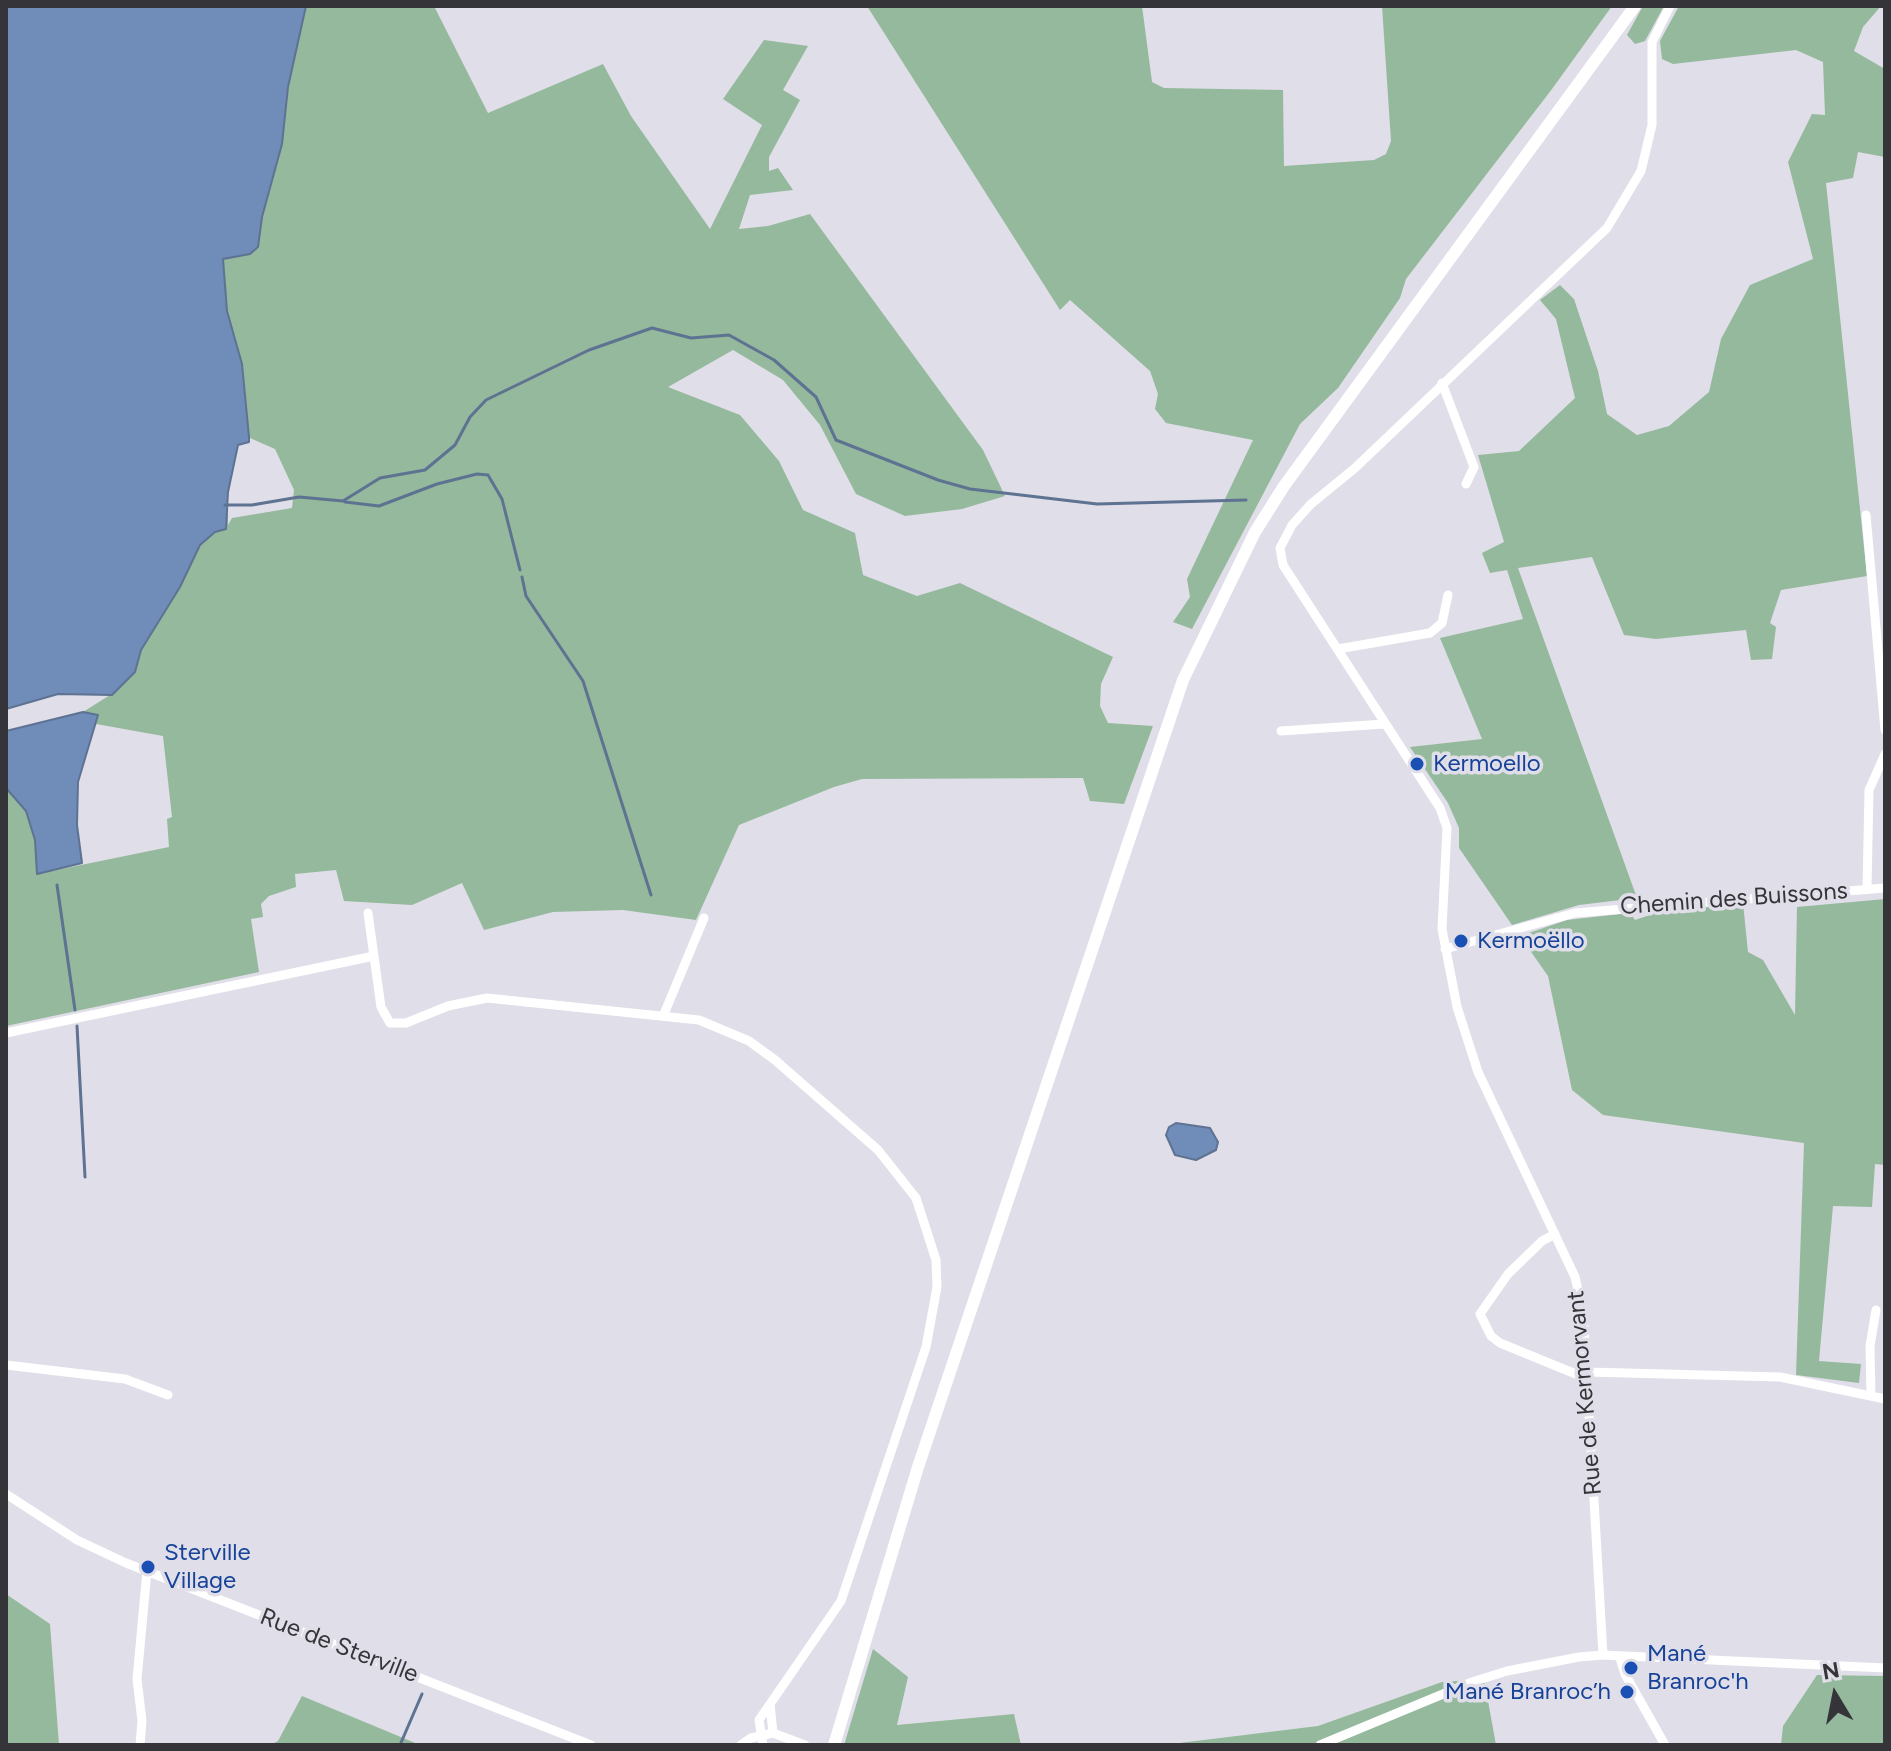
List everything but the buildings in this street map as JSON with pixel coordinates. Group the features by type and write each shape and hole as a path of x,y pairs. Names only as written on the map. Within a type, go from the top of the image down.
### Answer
{"main road":[{"path":"834,1745 918,1467 1183,680 1255,532 1284,486 1635,6"}],"street":[{"path":"1466,484 1474,467 1442,383 1555,281 1614,216 1641,171 1652,125 1652,42 1670,6"},
{"name":"Rue de Kermorvant","path":"1442,383 1355,468 1311,504 1292,525 1280,548 1283,565 1440,808 1447,828 1442,897 1445,949 1469,1049 1575,1277 1583,1311 1603,1655"},
{"path":"1866,515 1885,730"},
{"path":"1338,649 1430,633 1442,623 1448,595"},
{"path":"1281,731 1384,724"},
{"path":"1867,889 1869,790 1885,754"},
{"name":"Chemin des Buissons","path":"1445,949 1587,911 1885,888"},
{"path":"368,913 381,1007 390,1023 406,1023 448,1006 487,998 699,1020 749,1041 878,1150 916,1198 936,1260 937,1287 926,1347 841,1601 759,1720 761,1740"},
{"path":"664,1014 704,918"},
{"path":"6,1033 374,956"},
{"path":"1555,1234 1542,1241 1508,1274 1480,1314 1491,1336 1500,1343 1588,1376 1780,1377 1885,1399"},
{"path":"1871,1396 1870,1346 1876,1310"},
{"path":"6,1365 125,1379 168,1395"},
{"name":"Rue de Sterville","path":"6,1494 77,1540 147,1571 591,1745"},
{"path":"140,1745 142,1721 137,1679 147,1571"},
{"path":"1320,1745 1438,1694 1507,1671 1603,1655 1885,1668"},
{"path":"1620,1658 1625,1674 1665,1745"},
{"path":"770,1704 773,1733"},
{"path":"741,1745 773,1733"},
{"path":"773,1733 805,1745"}],"green space":[{"path":"6,6 434,6 488,113 603,64 631,116 710,229 762,125 723,99 764,40 808,46 783,90 800,100 769,157 769,171 778,168 793,190 750,195 739,229 768,226 810,214 983,450 1005,496 962,509 905,516 856,494 820,425 783,380 733,350 668,387 740,415 779,461 803,510 855,533 863,575 917,596 960,583 1113,657 1101,684 1100,706 1108,723 1153,726 1124,804 1090,801 1083,778 862,779 739,825 696,920 623,910 553,912 484,930 462,883 412,905 344,901 336,870 295,874 296,887 269,896 261,904 263,917 251,919 259,972 6,1026 6,788 26,811 35,840 37,874 169,847 167,819 172,817 163,736 96,724 98,715 83,712 110,695 58,694 6,709","holes":["250,438 275,449 294,490 292,508 232,518 228,525 228,492 238,445 249,442"]},
{"path":"867,6 1142,6 1152,82 1164,88 1283,90 1284,166 1374,160 1386,154 1391,141 1382,6 1612,6 1406,279 1400,298 1338,388 1300,424 1192,629 1173,622 1190,597 1187,579 1253,440 1166,423 1155,409 1158,394 1150,371 1070,300 1060,310"},
{"path":"1643,6 1664,6 1645,41 1635,44 1627,35"},
{"path":"1679,6 1881,6 1863,27 1854,51 1885,69 1885,157 1858,152 1853,178 1826,183 1867,576 1781,590 1770,623 1776,627 1772,659 1751,660 1746,630 1656,639 1624,635 1592,557 1518,568 1637,898 1579,905 1512,925 1459,848 1459,828 1448,803 1410,747 1482,739 1440,638 1523,619 1507,570 1490,573 1482,553 1504,542 1478,455 1519,451 1575,398 1556,319 1540,300 1560,285 1574,299 1598,371 1607,414 1637,435 1669,426 1709,392 1721,339 1750,285 1813,259 1788,162 1812,114 1825,115 1823,62 1796,50 1673,64 1662,59 1660,41"},
{"path":"1885,899 1885,1165 1875,1164 1872,1207 1833,1206 1819,1361 1861,1364 1859,1383 1796,1375 1804,1143 1603,1115 1572,1090 1548,976 1520,936 1567,920 1630,913 1635,920 1668,909 1743,903 1748,952 1763,960 1795,1015 1797,907"},
{"path":"6,1594 50,1624 59,1745 6,1745"},
{"path":"873,1649 908,1677 897,1725 1014,1714 1021,1745 844,1745"},
{"path":"1817,1675 1885,1676 1885,1745 1781,1745 1783,1726"},
{"path":"1484,1679 1496,1745 1163,1745 1318,1726 1442,1682"},
{"path":"302,1696 420,1745 270,1745 278,1741"}],"water":[{"path":"6,6 306,6 288,87 282,144 262,217 258,247 250,254 223,259 227,311 242,364 249,437 249,442 238,445 228,492 226,529 215,532 200,545 180,587 141,650 135,672 112,695 58,694 6,709"},
{"path":"83,712 98,715 78,782 77,825 82,863 37,874 35,840 26,811 6,788 6,731"},
{"path":"1176,1123 1210,1128 1218,1142 1216,1150 1196,1160 1175,1155 1166,1135 1169,1127"}],"waterway":[{"path":"225,505 252,505 299,497 343,501 380,478 425,470 455,445 470,417 486,400 589,350 652,328 691,338 729,335 774,360 816,397 836,440 938,480 970,489 1097,504 1246,500"},
{"path":"345,502 379,506 437,484 477,474 488,475 502,499 520,570"},
{"path":"522,577 526,596 583,681 651,895"},
{"path":"57,885 75,1010"},
{"path":"77,1026 85,1177"},
{"path":"400,1745 422,1694"}],"place":[{"name":"Kermoello","path":"1417,764"},
{"name":"Kermoëllo","path":"1461,941"},
{"name":"Sterville Village","path":"148,1567"},
{"name":"Mané Branroc'h","path":"1631,1668"},
{"name":"Mané Branroc’h","path":"1627,1692"}]}
